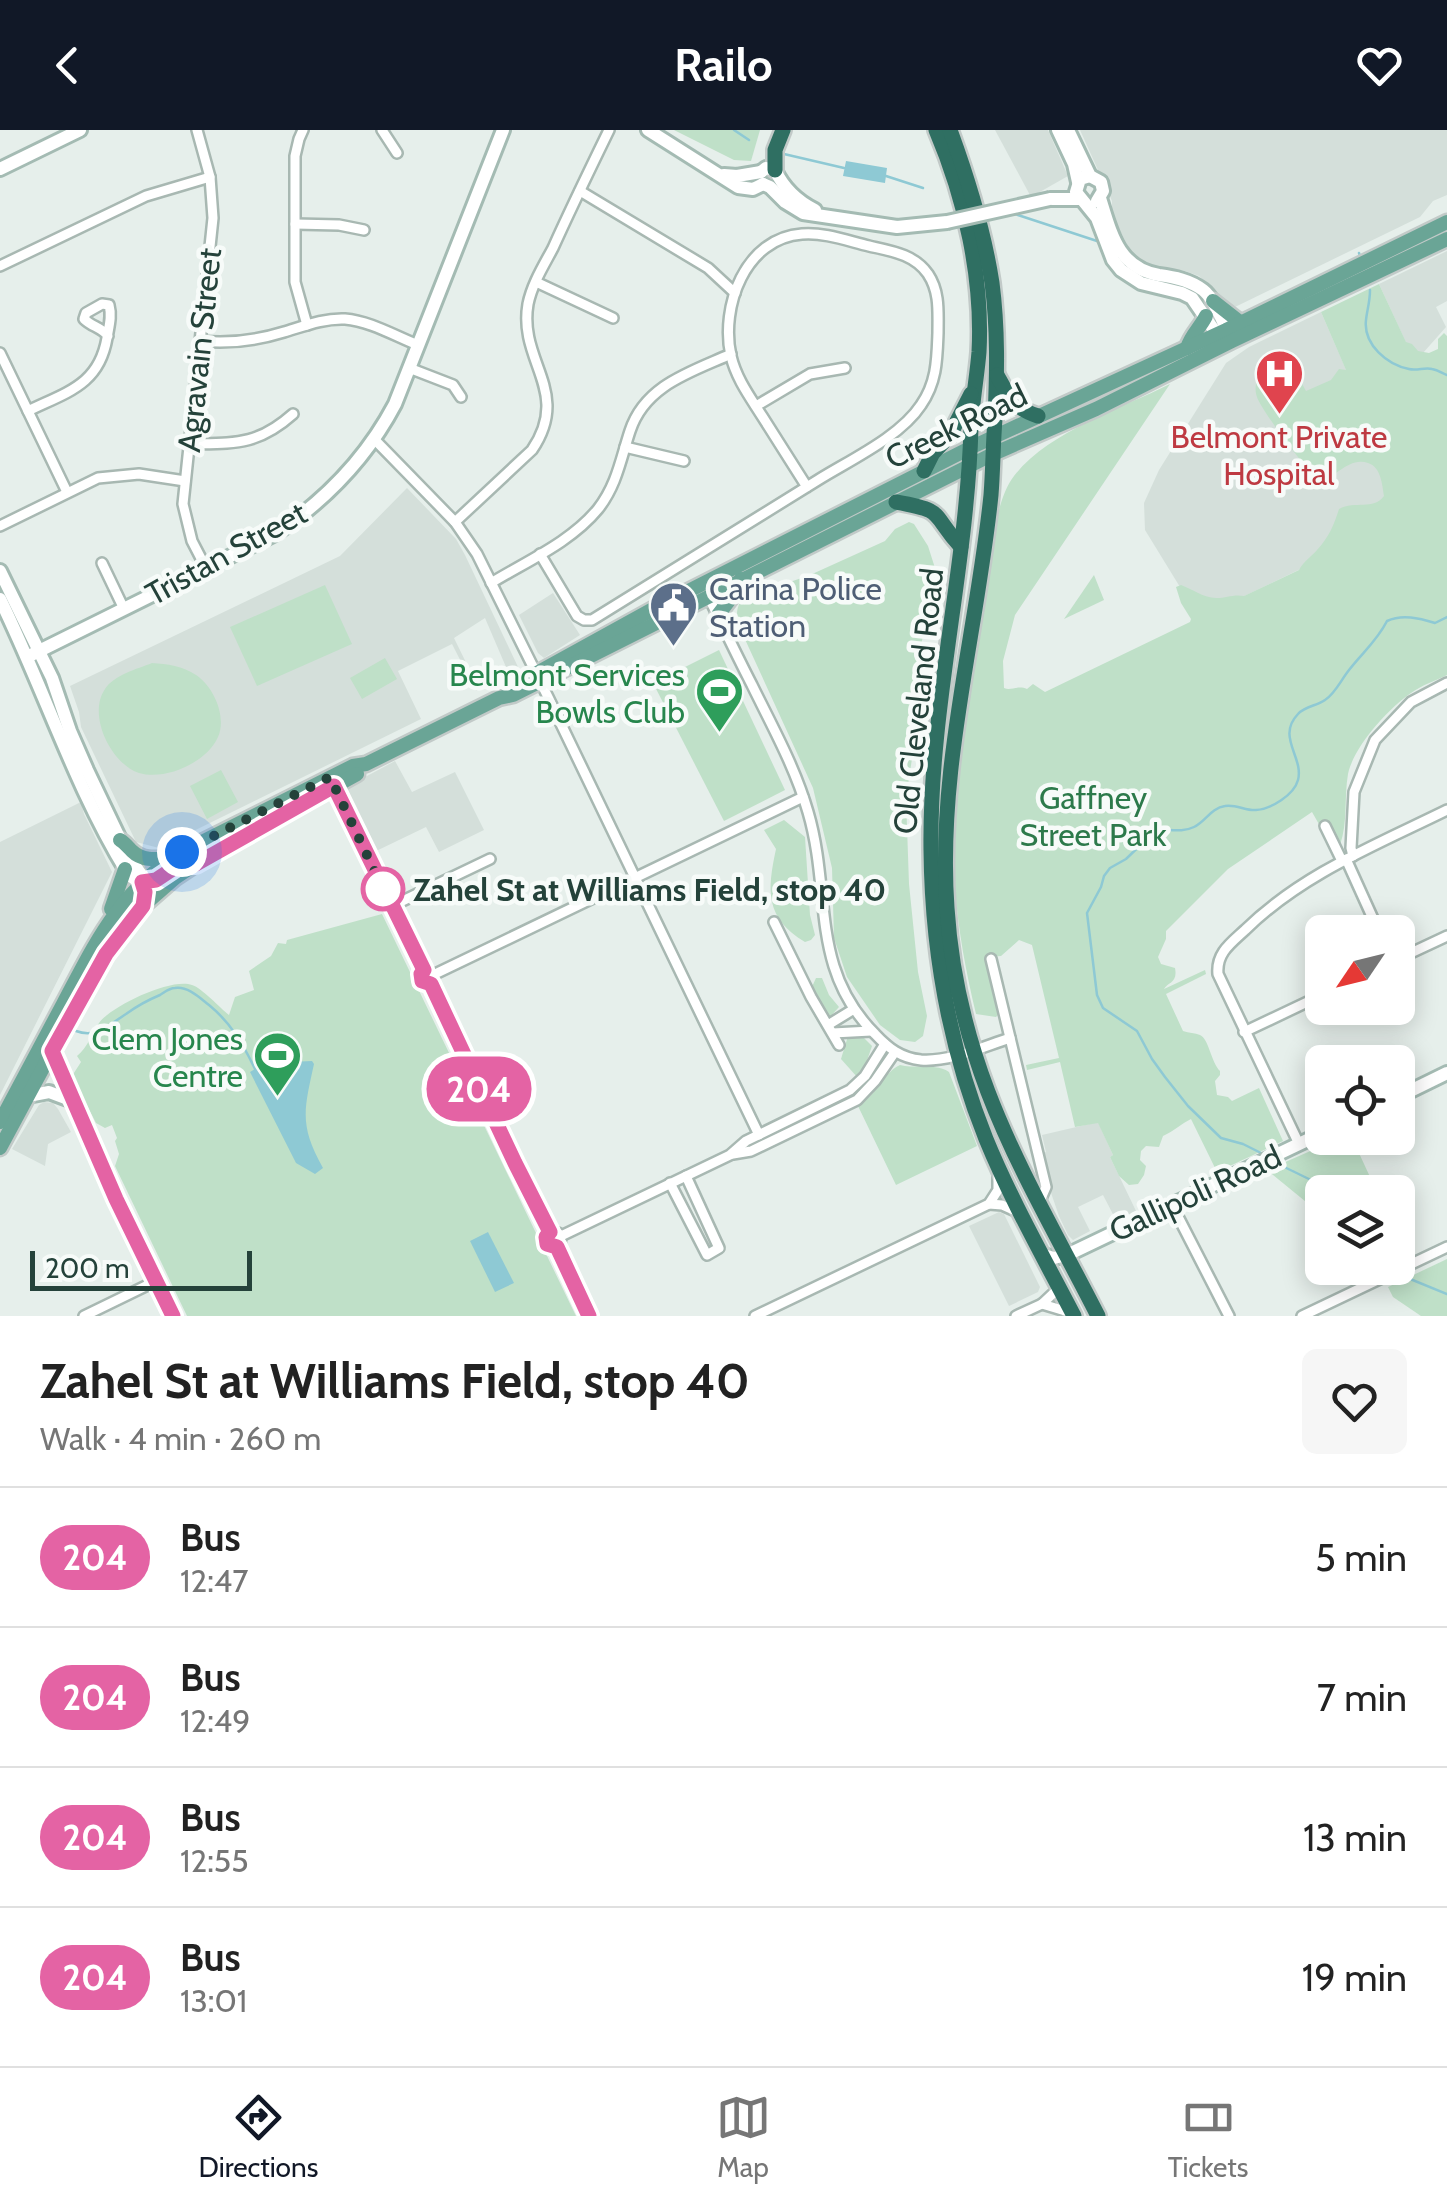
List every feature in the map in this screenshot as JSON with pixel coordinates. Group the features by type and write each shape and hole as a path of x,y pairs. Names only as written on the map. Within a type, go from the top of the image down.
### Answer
{"highway":[{"path":"768,177 765,150 772,130"},
{"path":"768,177 782,130"},
{"name":"Old Cleveland Road","path":"939,132 970,189 989,265 996,322 991,497 957,716 946,836 946,899 952,952 963,1009 996,1111 1098,1316"},
{"name":"Old Cleveland Road","path":"939,132 962,207 976,282 979,353 970,466 939,729 931,848 938,954 957,1054 982,1127 1073,1314"},
{"path":"996,375 1014,404 1038,416"},
{"path":"924,472 974,388"},
{"path":"896,502 935,512 960,547"}],"main road":[{"name":"Creek Road","path":"1374,266 1447,222"},
{"name":"Creek Road","path":"0,1148 112,914 142,882 173,858 332,782 357,774 366,764 499,698 510,687 537,678 994,436 1186,348 1224,337 1241,322 1447,238"},
{"name":"Creek Road","path":"705,590 742,579 993,454 1096,409 1224,337 1356,274"},
{"path":"1186,348 1209,308 1241,322"},
{"path":"718,615 742,579"},
{"name":"Creek Road","path":"0,1122 106,954 143,906 196,864 332,782"},
{"path":"120,840 141,858 173,858"},
{"path":"112,914 111,905 125,869"}],"street":[{"name":"Agravain Street","path":"197,130 210,177 213,218 183,504 192,541 206,568"},
{"path":"303,130 296,156 295,282 307,326"},
{"path":"382,130 397,152"},
{"name":"Tristan Street","path":"33,654 275,534 301,517 348,474 375,440 395,404 503,130"},
{"path":"455,522 542,436 548,405 546,387 532,351 528,302 609,130"},
{"path":"648,130 721,174 768,177 785,202 797,210 826,216 896,228 947,222 1050,199 1101,182 1101,217"},
{"path":"1058,130 1082,189 1127,261 1209,308 1224,337"},
{"path":"1068,130 1082,189 1093,203 1100,198"},
{"path":"0,169 72,132"},
{"path":"0,266 146,196 210,177"},
{"path":"580,190 708,268 735,293"},
{"path":"295,224 339,224 364,230"},
{"path":"540,554 577,616 592,620 807,487 892,434 909,420 935,377 938,362 938,299 925,270 901,253 799,234 770,245 745,268 729,323 736,372 807,487"},
{"path":"536,282 613,318"},
{"path":"200,342 241,341 340,319 357,320 418,345"},
{"path":"28,411 90,377 100,366 108,336"},
{"path":"0,352 67,492"},
{"path":"491,584 570,536 601,506 612,488 637,414 657,390 731,354"},
{"path":"409,368 453,385 461,396"},
{"path":"756,406 810,374 845,368"},
{"path":"189,444 253,440 268,434 293,414"},
{"path":"375,440 455,522 472,545 758,1135"},
{"path":"626,447 684,461"},
{"path":"0,526 98,478 139,474 185,481"},
{"path":"102,562 124,609"},
{"path":"0,571 70,758 125,869 142,882 156,880 180,864 196,864"},
{"path":"705,590 803,796 820,865 828,950 842,990 854,1009 894,1052 920,1060 1010,1038"},
{"path":"1,603 58,692 74,741 142,882 143,906"},
{"path":"1347,859 1354,792 1375,740 1411,702 1447,683"},
{"path":"332,782 430,976 588,1316"},
{"path":"430,976 803,796"},
{"path":"1299,1144 1218,974 1217,961 1266,908 1315,875 1447,811 1447,799"},
{"path":"1325,826 1347,859 1372,915"},
{"path":"392,906 490,859"},
{"path":"774,922 839,1044"},
{"path":"1415,951 1447,936"},
{"name":"Old Cleveland Road","path":"991,959 1046,1190 1040,1201"},
{"path":"1244,1032 1305,1003"},
{"path":"830,1029 854,1009"},
{"path":"830,1029 872,1031"},
{"path":"552,1240 730,1154 758,1135 850,1090 866,1076 884,1044"},
{"path":"46,1048 174,1316"},
{"path":"730,1154 751,1151 853,1102 875,1081 894,1052"},
{"path":"1415,1089 1447,1074"},
{"path":"28,1096 49,1092 71,1097"},
{"name":"Gallipoli Road","path":"1067,1255 1305,1141"},
{"path":"990,1204 998,1190 999,1168"},
{"path":"670,1183 707,1255 719,1248 686,1176"},
{"path":"1172,1203 1228,1316"},
{"path":"755,1316 990,1204 1022,1214"},
{"path":"1302,1316 1447,1247"},
{"path":"1043,1254 1054,1258 1067,1255"},
{"path":"1016,1316 1042,1304 1058,1284 1067,1255"},
{"path":"84,1316 156,1281"},
{"path":"1042,1304 1073,1314"}],"shaded area":[{"path":"995,130 1048,130 1068,176 1031,197"},
{"path":"1080,130 1447,130 1447,195 1433,201 1420,217 1230,307 1199,276 1148,265 1131,254"},
{"path":"1447,251 1447,301 1436,307 1446,327 1415,362 1379,284"},
{"name":"Belmont Private Hospital","path":"1321,312 1410,516 1199,618 1145,530 1144,503 1159,470 1226,363 1249,347"},
{"path":"407,488 456,539 518,667 514,673 476,691 452,644 398,671 421,719 159,848 136,842 81,727 70,686 340,556","holes":["485,618 509,674 479,689 454,638"]},
{"path":"553,593 580,635 544,658 519,615"},
{"path":"395,761 412,792 455,772 484,830 439,852 426,827 372,853 346,791"},
{"path":"81,802 112,872 0,1095 0,842"},
{"path":"44,1102 53,1103 71,1132 48,1144 45,1166 12,1149"},
{"path":"1098,1122 1136,1211 1116,1220 1103,1195 1078,1207 1090,1231 1073,1240 1050,1190 1041,1154 1046,1152 1042,1135"},
{"path":"999,1212 1004,1214 1040,1287 1038,1292 1009,1306 969,1226"}],"green space":[{"path":"674,130 760,130 751,161 734,160"},
{"name":"Gaffney Street Park","path":"1379,284 1406,342 1429,353 1438,349 1438,339 1444,333 1447,336 1447,675 1402,700 1357,752 1348,774 1340,845 1329,822 1320,826 1312,812 1228,869 1166,931 1158,957 1161,964 1175,968 1176,973 1164,989 1205,970 1206,974 1166,994 1183,1031 1200,1035 1206,1041 1220,1071 1215,1081 1217,1095 1232,1101 1259,1088 1283,1141 1217,1172 1191,1119 1163,1136 1159,1147 1146,1146 1141,1151 1140,1160 1146,1166 1144,1175 1138,1184 1129,1185 1119,1176 1098,1123 1075,1127 1060,1062 1027,1070 1026,1065 1059,1058 1032,945 1019,940 1001,956 989,957 1000,1013 996,1017 976,1014 966,967 955,887 957,806 972,668 999,511 1008,486 1028,460 1065,434 1170,384 1015,615 1003,661 1007,689 1027,689 1033,684 1045,692 1190,622 1176,587 1181,585 1212,598 1244,596 1299,570 1325,540 1339,509 1369,504 1384,496 1381,481 1372,465 1360,462 1324,479 1313,474 1260,404 1257,381 1265,368 1282,361 1290,362 1306,391 1331,380 1339,369 1346,370 1321,312"},
{"path":"909,522 928,546 935,568 920,652 906,798 909,884 927,1016 923,1036 915,1042 900,1040 880,1025 847,977 834,938 832,868 813,788 737,617 741,600 755,589 770,589 810,575 885,541 895,529"},
{"path":"1094,575 1104,600 1064,619"},
{"path":"325,585 352,644 257,686 230,627"},
{"name":"Belmont Services Bowls Club","path":"719,650 785,790 724,821 653,683"},
{"path":"385,658 397,679 362,699 350,678"},
{"path":"152,663 180,668 202,680 217,703 221,721 218,737 205,754 173,772 150,775 119,760 100,725 99,712 100,700 109,684"},
{"path":"221,770 238,802 207,819 190,786"},
{"path":"784,820 805,837 815,935 805,942 782,923 772,902 776,849 764,830"},
{"name":"Clem Jones Centre","path":"382,914 576,1316 187,1316 115,1166 119,1154 112,1125 105,1128 96,1123 72,1076 81,1062 77,1056 106,1016 142,995 171,985 192,985 229,1015 235,997 254,990 249,971 271,956 278,943 286,944 287,940"},
{"path":"816,978 822,978 839,1007 829,1018 811,989"},
{"path":"860,1034 872,1046 858,1078 841,1059 848,1036"},
{"path":"900,1065 949,1072 977,1146 896,1185 858,1106"},
{"path":"1305,1153 1360,1155 1369,1175 1305,1175 1305,1201 1267,1170"},
{"path":"1447,1259 1447,1316 1421,1316 1393,1297 1388,1287 1415,1285 1415,1274"}],"water":[{"path":"846,161 887,168 885,183 843,176"},
{"path":"312,1061 307,1128 323,1168 315,1174 296,1163 250,1072 262,1065"},
{"path":"488,1232 514,1283 495,1292 470,1241"}],"waterway":[{"path":"734,130 749,140"},
{"path":"784,154 844,168"},
{"path":"886,176 923,188"},
{"path":"1015,214 1097,241"},
{"path":"1370,290 1366,329 1379,352 1401,367 1436,370 1447,375"},
{"path":"1261,1153 1221,1138 1165,1077 1137,1031 1103,1008 1097,995 1087,913 1110,868 1126,859 1156,830 1189,829 1220,807 1262,809 1287,796 1298,780 1290,739 1292,722 1298,714 1332,694 1387,621 1405,617 1435,623 1447,617"},
{"path":"76,1031 97,1032 169,989 185,989 224,1019 255,1069"},
{"path":"1274,1162 1305,1177"},
{"path":"1415,1281 1447,1294"}],"bus line":[{"name":"204","path":"173,1316 116,1199 52,1051 106,954 143,906 142,882 156,880 180,864 196,864 334,786 424,970 422,981 431,984 550,1232 545,1241 550,1247 557,1247 589,1316"}],"place":[{"name":"Belmont Private Hospital","path":"1279,416"},
{"name":"Carina Police Station","path":"674,648"},
{"name":"Belmont Services Bowls Club","path":"720,734"},
{"name":"Zahel St at Williams Field, stop 40","path":"383,889"},
{"name":"Clem Jones Centre","path":"278,1098"}],"route":[{"path":"182,852 330,777 383,889"}]}
